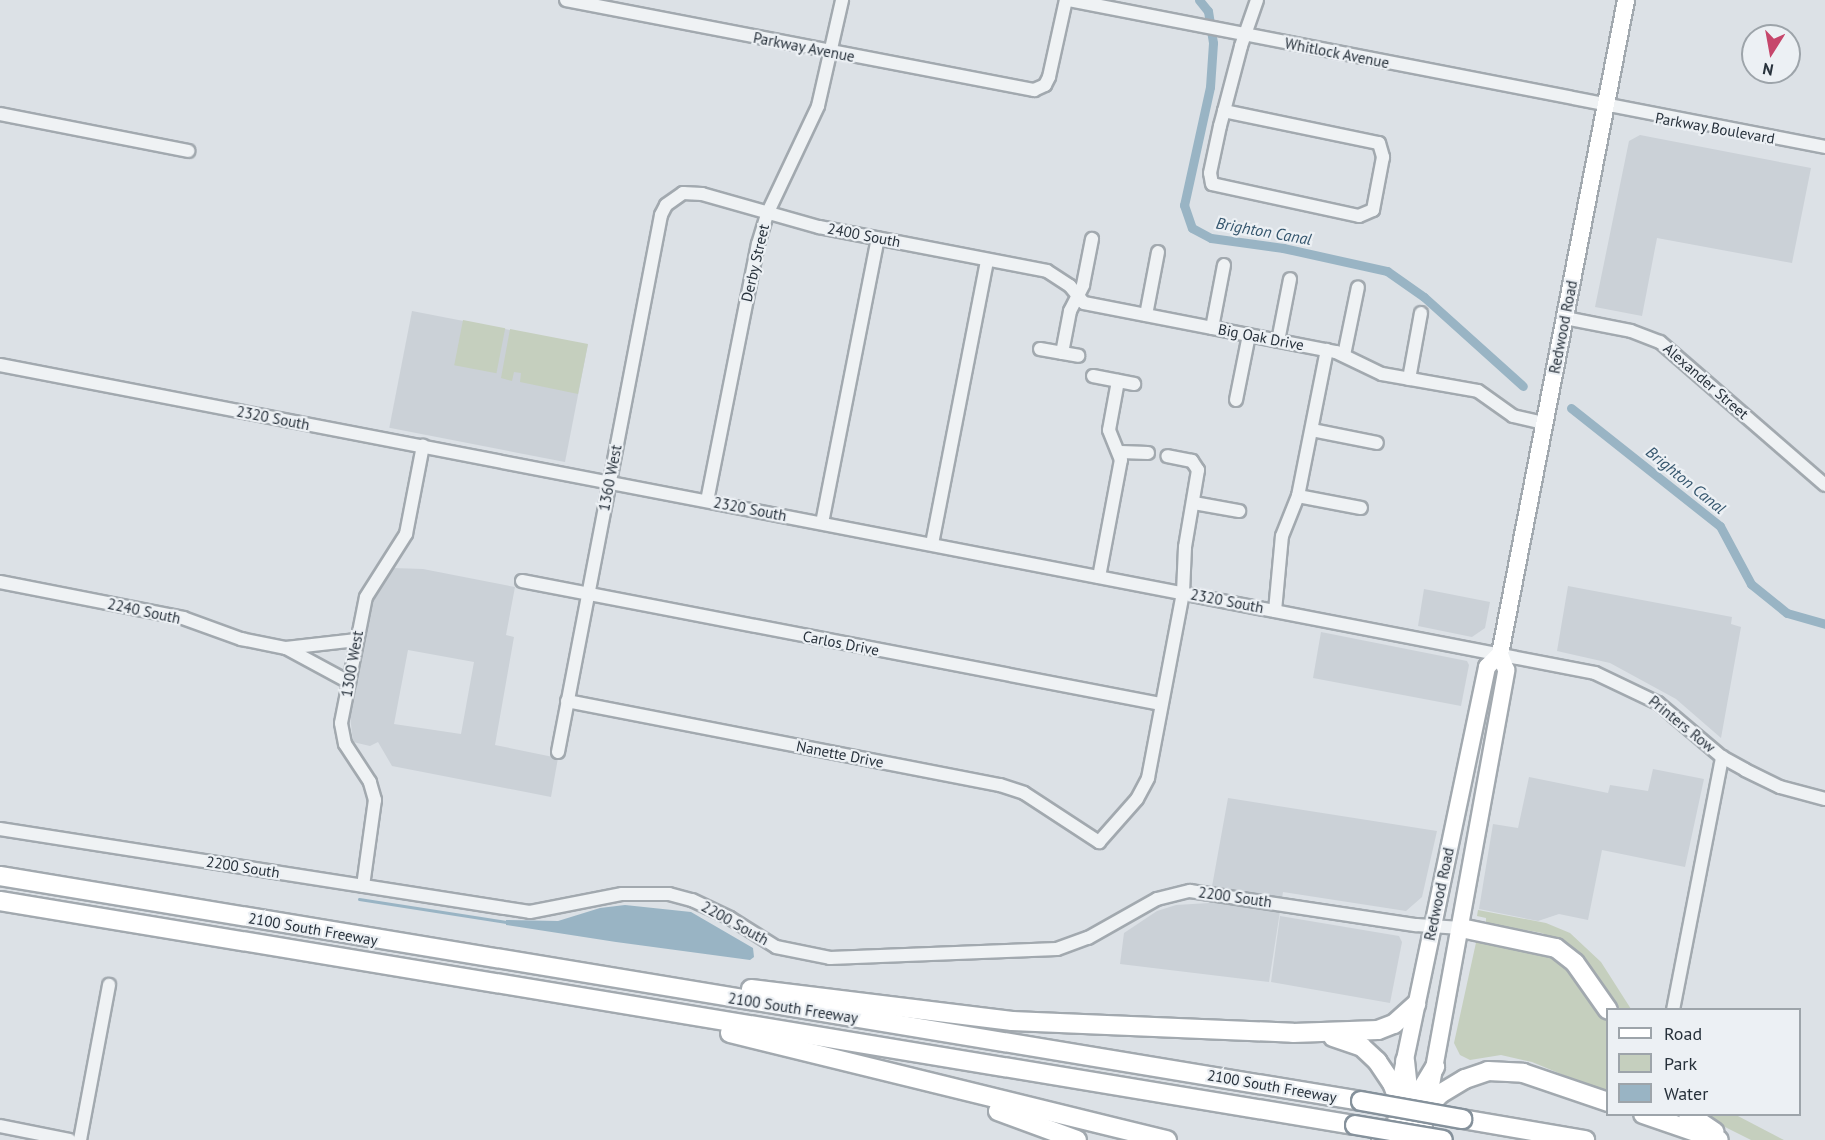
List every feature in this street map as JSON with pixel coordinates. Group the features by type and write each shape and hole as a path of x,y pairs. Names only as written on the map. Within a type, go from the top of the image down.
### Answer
{"highway":[{"name":"2100 South Freeway","path":"0,876 1585,1140"},
{"name":"2100 South Freeway","path":"0,901 656,1012 1443,1140"},
{"path":"1461,928 1556,948 1575,963 1607,1008"},
{"path":"530,965 585,967 1012,1021 1293,1033 1342,1039 1362,1047 1384,1069 1411,1115 1420,1140"},
{"path":"1293,1033 1385,1029 1416,1004"},
{"path":"656,1012 912,1080 1167,1140"},
{"path":"1405,1061 1411,1115"},
{"path":"1411,1115 1435,1066"},
{"path":"1389,1138 1411,1115 1460,1081 1497,1070 1533,1076 1606,1101"},
{"path":"912,1080 1077,1140"},
{"path":"1649,1116 1719,1140"},
{"path":"1691,1116 1730,1140"}],"main road":[{"name":"Redwood Road","path":"1435,1066 1506,670 1500,654 1626,0"},
{"name":"Redwood Road","path":"1405,1061 1431,926 1487,667 1500,654"}],"street":[{"name":"Parkway Avenue","path":"566,0 613,4 832,52 1020,89 1042,88 1051,71 1067,0"},
{"name":"Derby Street","path":"707,501 758,243 768,213 811,126 832,52 842,0"},
{"name":"Whitlock Avenue","path":"1067,0 1605,107"},
{"path":"1224,111 1372,140 1382,146 1373,210 1359,216 1212,184 1209,173 1224,111 1257,0"},
{"name":"Parkway Boulevard","path":"1605,107 1825,147"},
{"path":"0,114 188,151"},
{"name":"2400 South","path":"666,205 683,193 693,193 878,238 1047,271 1065,283 1076,297"},
{"name":"1360 West","path":"558,752 609,482 666,205"},
{"path":"822,523 878,238"},
{"path":"1062,353 1076,297 1083,285 1092,239"},
{"path":"1146,315 1158,252"},
{"path":"932,544 987,260"},
{"path":"1212,328 1224,266"},
{"path":"1278,341 1290,279"},
{"path":"1344,355 1358,287"},
{"name":"Big Oak Drive","path":"1076,297 1084,303 1327,350 1344,355 1373,371 1461,389 1516,417 1544,423"},
{"path":"1409,379 1421,313"},
{"name":"Alexander Street","path":"1565,318 1660,342 1825,485"},
{"path":"1236,400 1249,335"},
{"path":"1040,349 1078,356"},
{"path":"1275,610 1282,536 1298,496 1327,350"},
{"name":"2320 South","path":"0,365 1500,654"},
{"path":"1093,376 1134,384"},
{"path":"1099,577 1121,452 1109,434 1118,381"},
{"path":"1312,430 1377,442"},
{"name":"1300 West","path":"363,886 375,800 370,782 342,734 349,682 371,585 406,534 423,447"},
{"path":"1121,452 1148,453"},
{"path":"1161,704 1183,593 1185,547 1194,503 1196,466 1188,460 1167,456"},
{"path":"1298,496 1361,508"},
{"path":"1194,503 1239,511"},
{"name":"Carlos Drive","path":"522,581 1161,704"},
{"name":"2240 South","path":"0,582 183,618 241,639 286,648 349,682"},
{"name":"2240 South","path":"286,648 357,640"},
{"name":"Printers Row","path":"1500,654 1620,682 1667,709 1722,757 1768,782 1825,799"},
{"name":"Nanette Drive","path":"567,702 1000,785 1024,793 1099,842 1137,799 1148,778 1161,704"},
{"path":"1673,1008 1722,757"},
{"name":"2200 South","path":"0,829 530,912 622,894 669,894 692,900 730,918 776,947 830,958 1057,949 1104,930 1157,899 1190,891 1431,926 1461,928"},
{"path":"80,1140 109,985"},
{"path":"0,1126 70,1140"}],"shaded area":[{"path":"1640,135 1811,168 1792,263 1657,238 1642,316 1595,307 1629,141"},
{"path":"412,311 588,345 565,462 389,428"},
{"path":"393,568 423,569 515,587 506,635 514,637 495,745 558,758 551,797 392,766 378,742 370,746 353,742 350,716 371,609 379,586","holes":["408,650 474,662 461,734 394,724"]},
{"path":"1568,586 1732,617 1731,624 1741,627 1721,738 1676,699 1610,663 1557,651"},
{"path":"1424,589 1490,602 1485,628 1472,637 1418,626"},
{"path":"1321,632 1467,661 1469,665 1461,706 1313,678"},
{"path":"1653,769 1704,779 1685,867 1602,850 1588,920 1559,914 1538,921 1479,909 1493,824 1518,828 1529,777 1608,793 1610,785 1648,791"},
{"path":"1228,798 1437,831 1422,897 1406,911 1283,892 1269,982 1120,964 1124,933 1157,911 1176,905 1209,903"},
{"path":"1280,916 1399,936 1402,942 1390,1003 1271,982"}],"green space":[{"path":"463,320 505,328 496,373 454,365"},
{"path":"510,329 588,344 578,394 520,382 521,373 514,372 512,381 501,378"},
{"path":"1478,910 1546,923 1570,933 1601,962 1630,1008 1615,1008 1584,960 1567,945 1542,933 1486,923 1486,918 1477,916"},
{"path":"1477,938 1560,957 1606,1015 1606,1093 1532,1062 1501,1055 1470,1060 1460,1055 1454,1043"},
{"path":"1703,1116 1738,1116 1784,1140 1751,1140"}],"water":[{"path":"625,905 691,912 753,948 754,957 750,960 506,925 506,920 558,921 600,908"}],"waterway":[{"name":"Brighton Canal","path":"1199,0 1208,11 1213,43 1210,87 1184,205 1192,228 1211,238 1283,248 1387,271 1424,297 1523,386"},
{"name":"Brighton Canal","path":"1571,408 1720,526 1751,584 1787,613 1825,624"},
{"path":"359,899 506,922"}]}
